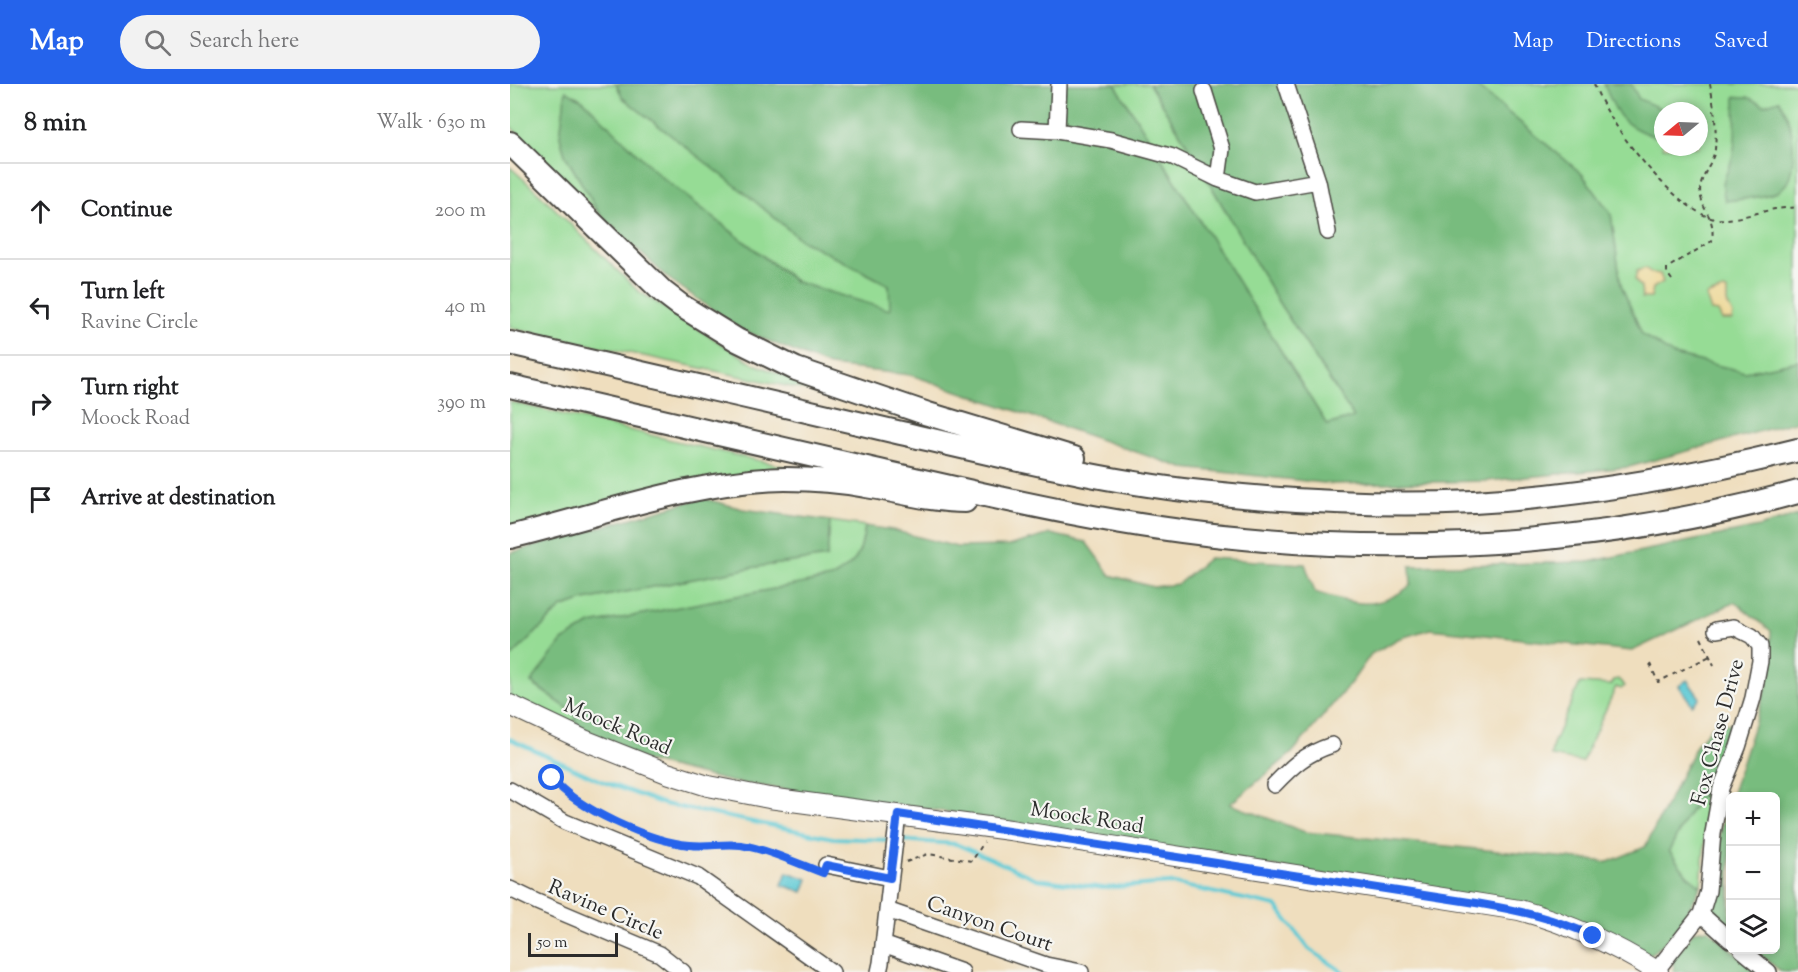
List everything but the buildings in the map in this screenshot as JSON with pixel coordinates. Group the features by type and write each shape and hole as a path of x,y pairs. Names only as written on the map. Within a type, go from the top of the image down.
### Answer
{"highway":[{"path":"510,143 663,292 737,340 796,369 836,383 928,414 1071,456 1109,478"},
{"path":"510,343 990,453 1109,478 1209,493 1329,502 1445,503 1551,495 1628,485 1700,473 1798,450"},
{"path":"510,386 1024,502 1118,521 1243,538 1323,543 1425,545 1571,536 1718,512 1798,492"},
{"path":"510,537 687,492 754,481 824,480 946,501 1024,502"}],"main road":[{"name":"Moock Road","path":"510,705 594,744 667,773 708,786 897,821 1175,855 1519,910 1601,939 1657,972"}],"street":[{"path":"1057,131 1059,84"},
{"path":"1286,84 1318,181 1328,232"},
{"path":"1204,91 1222,149 1218,179"},
{"path":"1021,129 1057,131 1111,140 1173,156 1218,179 1255,192 1318,181"},
{"name":"Fox Chase Drive","path":"1657,972 1701,914 1708,891 1713,833 1721,788 1738,747 1753,698 1760,661 1760,646 1752,636 1734,627 1716,630"},
{"path":"1274,785 1298,761 1312,752 1332,745"},
{"path":"510,790 565,822 698,878 832,972"},
{"path":"879,972 897,821"},
{"path":"826,865 890,878"},
{"name":"Ravine Circle","path":"510,889 660,954 683,972"},
{"name":"Canyon Court","path":"887,910 1046,965 1081,972"},
{"path":"1701,914 1726,936"},
{"path":"883,944 962,972"},
{"path":"1747,954 1769,972"}],"path":[{"path":"1594,84 1600,101 1634,151 1686,204 1712,218 1725,219 1778,208 1798,207"},
{"path":"1672,280 1666,268 1712,241 1712,218 1700,196 1703,175 1715,150 1710,84"},
{"path":"1701,638 1714,664"},
{"path":"1650,664 1658,682 1710,656"},
{"path":"551,770 552,778 565,793 582,805 626,826 689,845 743,846 823,873 826,865"},
{"path":"890,878 903,863 928,854 972,861 982,844"}],"green space":[{"path":"510,84 616,84 623,98 800,239 889,285 891,311 797,282 660,176 584,101 566,91 560,136 565,155 600,215 510,126"},
{"path":"616,84 1115,84 1327,425 1354,417 1279,303 1185,141 1149,84 1474,84 1582,174 1611,214 1621,285 1642,334 1673,355 1745,372 1798,361 1798,421 1629,467 1487,481 1333,484 1183,468 911,375 829,366 740,329 668,278 600,215 565,155 560,136 566,90 584,101 660,176 796,282 890,310 889,285 800,239 623,98"},
{"path":"1115,84 1149,84 1185,141 1279,303 1354,417 1327,425"},
{"path":"1474,84 1798,84 1798,361 1745,372 1673,355 1642,334 1621,285 1611,214 1582,174"},
{"path":"1604,84 1631,84 1639,99 1654,106 1654,136 1628,124 1612,104"},
{"path":"1735,97 1748,97 1764,105 1779,100 1791,130 1792,163 1787,183 1778,191 1758,197 1725,201 1723,186 1731,163 1735,141"},
{"path":"510,167 638,291 754,364 844,398 510,328"},
{"path":"510,402 803,471 510,528"},
{"path":"702,498 743,509 830,521 827,557 756,567 584,600 561,608 510,658 510,553"},
{"path":"1798,515 1798,972 1782,972 1759,954 1780,954 1780,792 1732,792 1768,682 1771,631 1735,602 1632,651 1430,629 1398,639 1371,654 1353,680 1292,753 1230,804 1305,832 1608,862 1645,847 1697,744 1713,725 1737,723 1722,765 1686,818 1669,851 1687,875 1701,886 1673,934 1648,955 1638,953 1602,930 1549,913 948,812 732,782 646,761 578,730 574,713 531,682 562,641 591,624 831,578 847,568 856,558 862,545 865,526 892,530 957,547 1008,546 1051,534 1086,542 1110,575 1153,587 1178,584 1209,558 1305,564 1315,592 1341,600 1364,603 1387,599 1411,585 1410,566 1588,562 1759,527"},
{"path":"830,521 865,526 862,545 856,558 847,568 831,578 591,624 562,641 531,683 574,713 578,730 510,698 510,658 561,608 584,600 756,567 827,557"},
{"path":"1618,679 1625,686 1621,689 1616,687 1582,762 1551,756 1553,744 1580,683 1611,685 1614,680"},
{"path":"1722,765 1708,802 1701,886 1687,875 1669,851 1686,818"},
{"path":"1726,811 1726,927 1710,913 1721,828"},
{"path":"1708,929 1726,945 1726,954 1736,954 1757,972 1674,972 1673,959 1694,931"}],"sand":[{"path":"1645,268 1652,273 1660,274 1663,282 1653,288 1651,298 1642,298 1641,287 1635,280 1637,271"},
{"path":"1723,290 1727,291 1727,303 1733,315 1732,320 1722,320 1718,312 1711,311 1706,296"}],"water":[{"path":"1687,680 1700,698 1692,705 1679,686"},
{"path":"787,872 808,879 803,892 782,885"}],"waterway":[{"path":"510,739 601,781 664,804 833,838 891,840"},
{"path":"899,840 956,844 1037,879 1103,888 1170,883 1276,906 1309,949 1343,972"}],"route":[{"path":"552,778 565,793 582,805 626,826 654,836 689,845 743,846 770,853 823,873 826,865 890,878 898,814 1519,910 1577,928 1593,936"}]}
